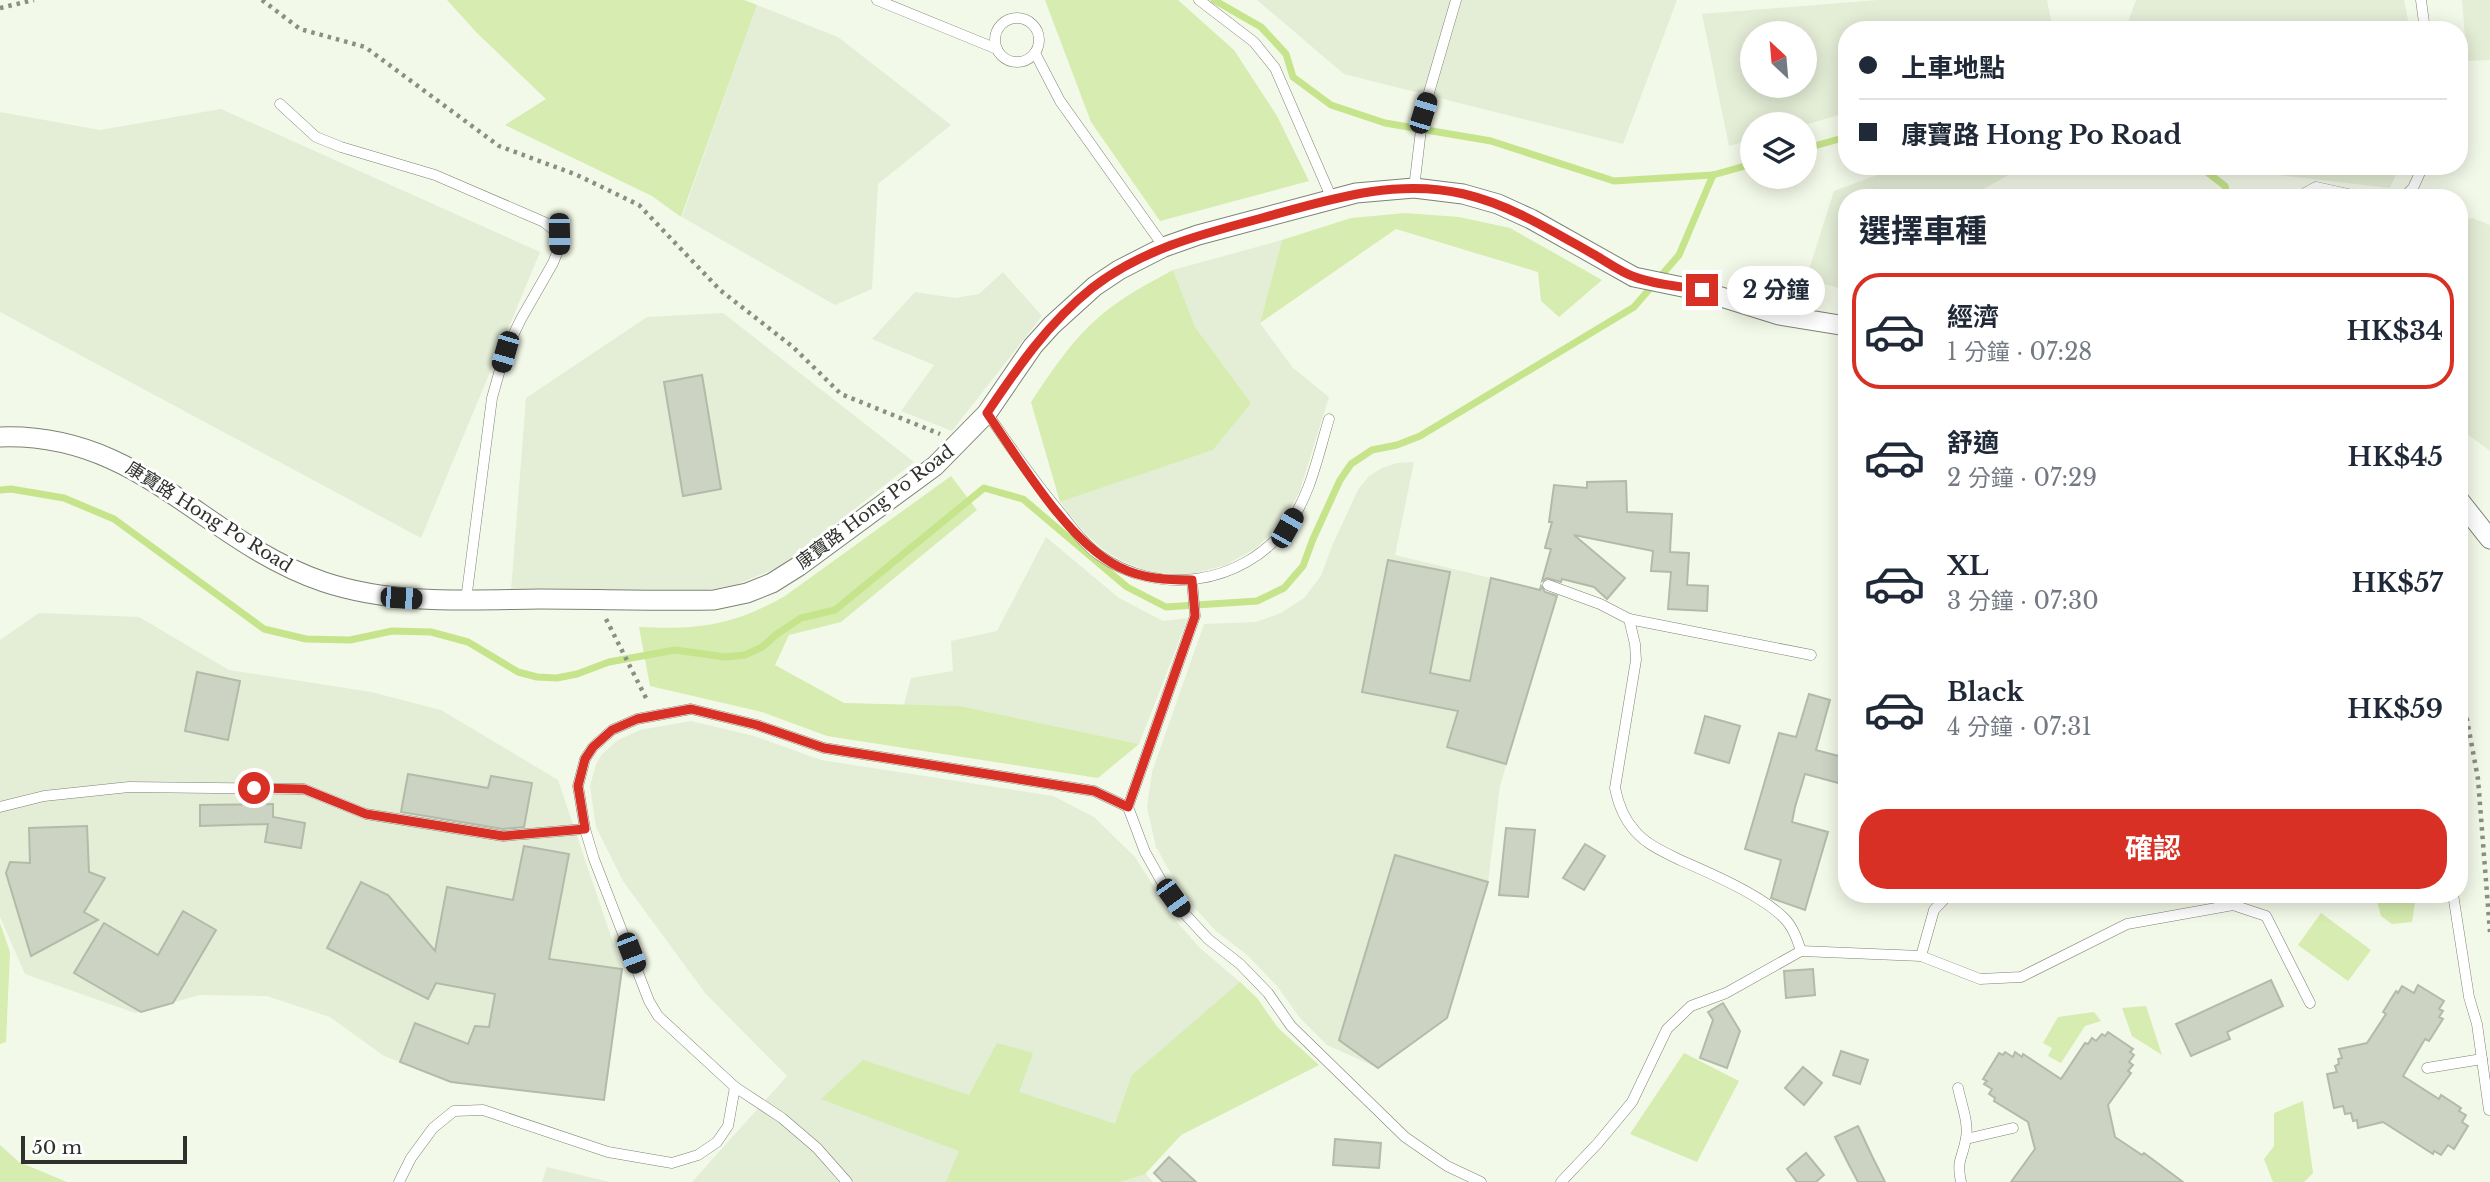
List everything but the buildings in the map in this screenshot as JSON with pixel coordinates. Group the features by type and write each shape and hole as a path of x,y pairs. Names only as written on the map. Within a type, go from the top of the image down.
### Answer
{"street":[{"name":"康寶路 Hong Po Road","path":"0,437 61,442 110,457 155,482 264,555 323,582 352,590 401,598 466,600 714,600 747,593 772,583 935,466 987,413 1033,346 1073,304 1119,270 1164,247 1198,235 1356,193 1414,188 1463,194 1498,204 1531,219 1634,277 1702,290 1779,315 1838,325"},
{"path":"2468,508 2490,522"},
{"path":"2468,512 2490,539"}],"lane":[{"path":"877,0 997,49"},
{"path":"1199,0 1254,42 1275,68 1332,199"},
{"path":"1414,188 1423,113 1456,0"},
{"path":"2421,0 2424,21"},
{"path":"1023,18 1035,26 1040,40 1035,53 1029,59 1015,62 1001,56 997,49 995,35 1009,19 1023,18"},
{"path":"1035,53 1060,101 1164,247"},
{"path":"280,104 316,137 435,175 544,222 559,234 559,248 553,263 505,352 492,398 466,600"},
{"path":"987,413 1040,489 1080,537 1098,554 1119,567 1142,576 1167,580 1192,580 1228,572 1260,553 1287,528 1305,496 1329,419"},
{"path":"1192,580 1195,616 1128,807 1145,852 1163,884 1208,940 1240,964 1268,993 1292,1026 1405,1137 1447,1166 1481,1182"},
{"path":"1548,585 1600,604 1629,619 1811,655"},
{"path":"1629,619 1636,660 1615,788 1625,817 1645,842 1770,907 1785,918 1801,951"},
{"path":"847,1182 817,1148 782,1118 735,1087 658,1016 644,988 585,829 578,786 585,759 593,747 612,730 637,719 691,709 757,725 824,748 1094,791 1128,807"},
{"path":"0,807 44,796 129,787 304,789 366,814 503,836 585,829"},
{"path":"1921,956 1934,910 1940,903"},
{"path":"2454,903 2469,997 2477,1024 2489,1110"},
{"path":"1561,1182 1632,1102 1667,1028 1691,1006 1726,993 1801,951 1921,956 1980,979 2021,977 2127,924 2233,905 2266,916 2310,1003"},
{"path":"2427,1068 2482,1059"},
{"path":"399,1182 411,1158 433,1128 454,1111 482,1110 608,1152 673,1163 698,1155 717,1142 728,1126 735,1087"},
{"path":"1958,1088 1967,1129 1958,1168 1961,1182"},
{"path":"1966,1139 2013,1128"}],"path":[{"path":"0,8 34,0"},
{"path":"262,0 300,29 365,47 499,146 578,175 639,205 720,290 793,347 841,394 960,442"},
{"path":"615,636 650,706"},
{"path":"2468,725 2478,779 2490,932"}],"shaded area":[{"path":"1257,0 1677,0 1623,144 1344,74"},
{"path":"1878,0 2047,0 2051,21 1838,21 1838,115 1817,121 1817,112 1740,112 1740,143 1729,146 1702,14"},
{"path":"2136,0 2404,0 2408,21 2128,21"},
{"path":"2462,0 2490,0 2490,60 2468,61 2468,21 2464,21"},
{"path":"757,5 838,37 951,125 878,184 872,289 835,305 682,217"},
{"path":"221,109 540,252 421,538 0,312 0,112 100,130"},
{"path":"1877,175 2008,175 1984,189 1839,189"},
{"path":"2278,175 2396,175 2390,188"},
{"path":"1838,190 1838,288 1806,279 1834,191"},
{"path":"2468,219 2490,225 2490,451 2468,435"},
{"path":"1282,240 1260,323 1293,368 1329,397 1299,493 1281,524 1256,548 1226,565 1192,574 1168,574 1144,570 1122,561 1102,549 1084,532 1060,502 1213,450 1251,403 1195,327 1173,270"},
{"path":"1003,272 1042,316 952,431 901,411 934,365 872,339 915,292 955,298 979,294"},
{"path":"723,313 914,462 796,555 777,568 735,585 690,593 511,590 526,398 647,317"},
{"path":"1414,462 1395,555 1557,594 1500,786 1488,882 1447,1018 1378,1068 1327,1045 1300,1018 1277,986 1247,955 1216,931 1193,906 1156,847 1147,807 1152,772 1204,624 1256,622 1281,613 1304,598 1321,576 1358,490 1368,477 1397,463"},
{"path":"1046,537 1119,598 1163,621 1188,618 1139,744 960,706 904,705 911,678 953,671 951,641 997,631"},
{"path":"39,613 139,617 229,670 371,692 441,710 558,780 622,969 604,1100 451,1082 384,1056 330,1017 267,996 200,995 135,1013 25,974 0,917 0,640"},
{"path":"691,721 754,736 821,760 1053,796 1094,817 1135,857 1175,920 1200,948 1240,982 1256,998 1278,1028 1319,1065 1181,1135 1145,1173 1153,1182 692,1182 787,1076 705,993 623,881 596,827 590,786 596,764 602,754 618,740 640,730"},
{"path":"547,1167 610,1182 542,1182"}],"green space":[{"path":"447,0 744,0 757,5 681,217 652,196 505,125 546,99 477,33"},
{"path":"1045,0 1178,0 1234,50 1277,116 1309,181 1160,221 1091,122"},
{"path":"1405,213 1459,217 1510,228 1602,280 1559,317 1541,301 1538,272 1396,229 1260,323 1282,240 1351,218"},
{"path":"1173,270 1195,327 1251,403 1213,450 1060,502 1031,402 1062,357 1089,326 1126,297"},
{"path":"951,476 977,510 841,622 789,635 775,665 844,703 960,706 1139,744 1098,778 827,736 762,712 650,686 639,627 679,628 714,624 766,606 785,596"},
{"path":"2377,903 2415,903 2412,922 2392,924 2381,916"},
{"path":"2321,913 2371,950 2348,981 2298,945"},
{"path":"0,923 10,952 6,1042 0,1044"},
{"path":"1240,982 1257,998 1278,1028 1319,1065 1181,1135 1145,1174 1120,1182 946,1182 959,1151 821,1099 863,1060 969,1095 997,1043 1033,1053 1019,1092 1115,1124 1132,1075"},
{"path":"2146,1006 2162,1055 2132,1036 2122,1008"},
{"path":"2094,1012 2101,1021 2085,1026 2061,1063 2048,1056 2052,1048 2043,1043 2058,1017"},
{"path":"1684,1053 1739,1081 1697,1162 1630,1134"},
{"path":"2303,1101 2313,1173 2304,1182 2273,1182 2264,1159 2274,1146 2274,1113"},
{"path":"0,1145 19,1162 67,1182 0,1182"}],"waterway":[{"path":"1214,0 1261,27 1286,54 1293,77 1331,105 1385,123 1491,141 1614,181 1713,175"},
{"path":"1817,145 1838,139"},
{"path":"0,490 11,489 64,498 114,519 264,629 306,639 350,640 392,631 431,632 468,642 518,672 537,677 557,678 609,662 675,650 725,657 745,655 762,647 801,618 835,610 984,488 1023,499 1127,587 1166,607 1257,601 1284,588 1303,566 1340,480 1351,464 1372,450 1397,445 1420,436 1634,307 1679,255 1713,175 1740,167"},
{"path":"2211,175 2226,189"}],"route":[{"path":"254,788 304,789 366,814 503,836 585,829 578,786 585,759 593,747 612,730 637,719 691,709 757,725 824,748 1094,791 1128,807 1195,616 1192,580 1142,576 1119,567 1098,554 1080,537 1040,489 987,413 1033,346 1073,304 1119,270 1171,244 1356,193 1391,188 1463,194 1498,204 1531,219 1634,277 1702,290"}]}
